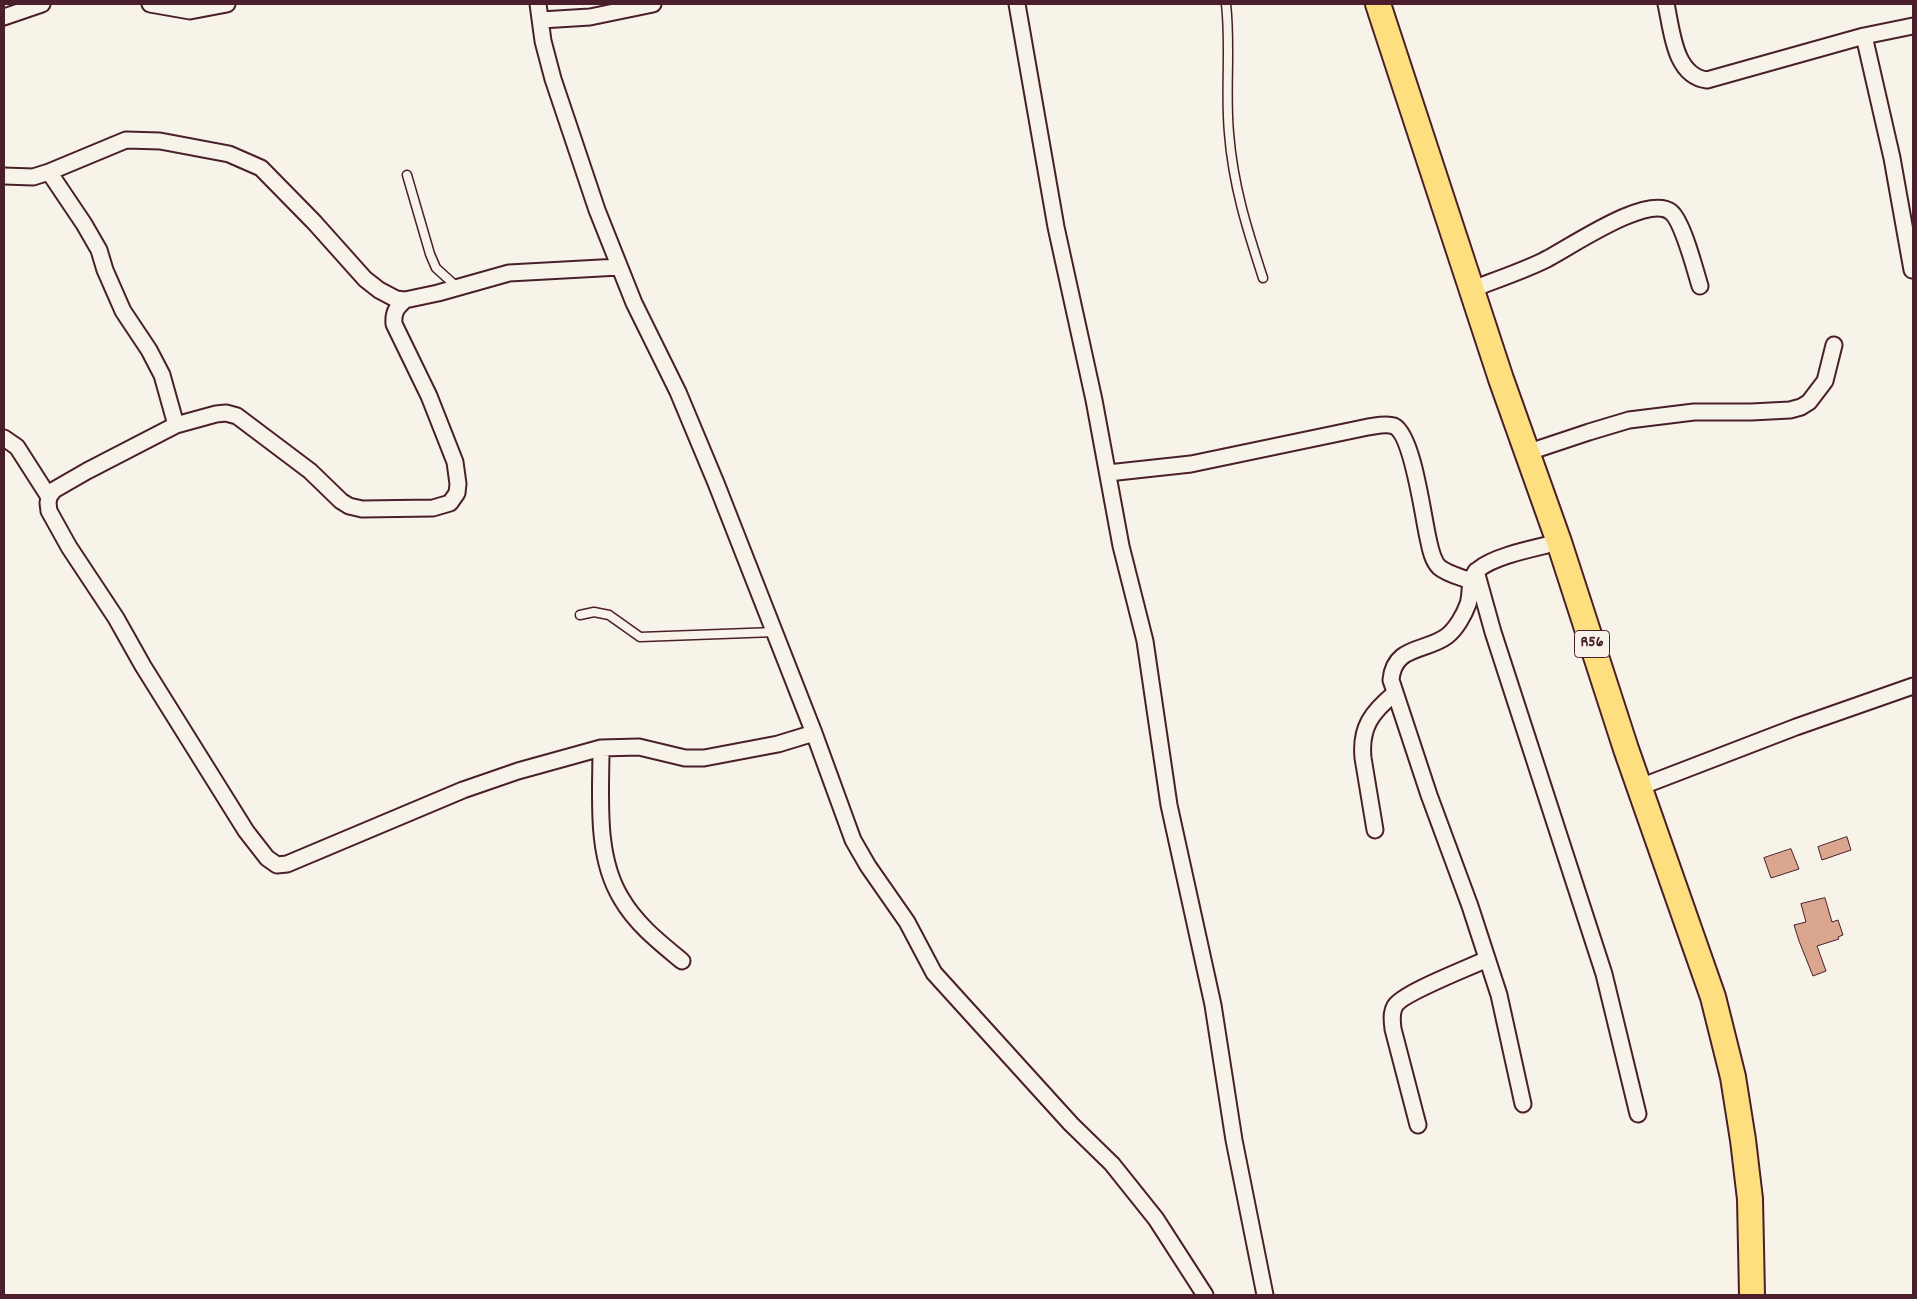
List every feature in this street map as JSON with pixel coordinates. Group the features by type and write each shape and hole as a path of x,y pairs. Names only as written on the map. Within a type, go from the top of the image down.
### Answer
{"main road":[{"name":"R56","path":"1378,4 1526,453 1559,542 1640,787 1713,997 1732,1077 1743,1140 1750,1199 1752,1295"}],"street":[{"path":"4,17 42,4"},
{"path":"150,4 190,11 227,4"},
{"path":"528,4 541,20"},
{"path":"538,4 553,79 597,210 634,303 678,392 775,632 854,840 868,866 907,922 934,973 1071,1124 1112,1164 1156,1219 1205,1295"},
{"path":"541,20 590,17 653,4"},
{"path":"1017,4 1056,227 1108,473 1121,546 1145,641 1170,805 1213,1005 1234,1140 1265,1295"},
{"path":"1666,4 1675,47 1683,66 1691,75 1698,79 1707,80 1864,36 1913,26"},
{"path":"1864,36 1892,158 1912,270"},
{"path":"4,176 33,177 50,172 126,140 160,141 229,154 261,168 314,222 365,279 385,294 396,299 405,300 438,293 509,273 619,267"},
{"path":"50,172 98,250 123,310 149,350 162,375 176,425"},
{"path":"1472,289 1543,261 1618,220 1654,207 1671,212 1677,220 1700,286"},
{"path":"405,300 396,308 393,318 394,324 429,396 455,462 458,484 457,493 450,503 432,508 362,509 349,506 341,501 310,471 237,416 226,413 176,425 87,471 54,490 50,497 49,511 69,547 116,618 143,666 246,831 273,863 287,864 463,790 518,771 601,748 639,747 685,758 704,758 778,744 814,733"},
{"path":"1526,453 1629,420 1694,412 1751,412 1790,410 1800,407 1809,402 1825,381 1834,344"},
{"path":"1108,473 1190,464 1368,427 1393,426 1401,433 1408,446 1425,525 1435,560 1439,567 1447,572 1473,576"},
{"path":"4,438 18,447 50,497"},
{"path":"1523,1104 1488,959 1429,795 1391,680 1394,666 1406,654 1447,636 1454,629 1468,603 1473,576 1495,560 1559,542"},
{"path":"1473,576 1604,974 1638,1114"},
{"path":"1640,787 1796,727 1913,686"},
{"path":"1375,830 1363,758 1364,732 1370,718 1378,707 1395,694"},
{"path":"601,748 603,833 610,871 616,888 640,924 682,961"},
{"path":"1418,1125 1393,1029 1392,1013 1394,1007 1417,991 1488,959"}],"lane":[{"path":"1226,4 1230,31 1228,98 1233,169 1240,207 1263,278"},
{"path":"407,175 430,254 436,268 457,287"},
{"path":"580,614 594,612 609,616 640,637 775,632"}],"building":[{"path":"1847,837 1851,850 1822,860 1818,847"},
{"path":"1791,849 1799,869 1771,878 1764,858"},
{"path":"1825,898 1832,922 1838,920 1843,935 1838,937 1839,939 1817,946 1826,971 1813,976 1794,925 1806,922 1801,904"}]}
